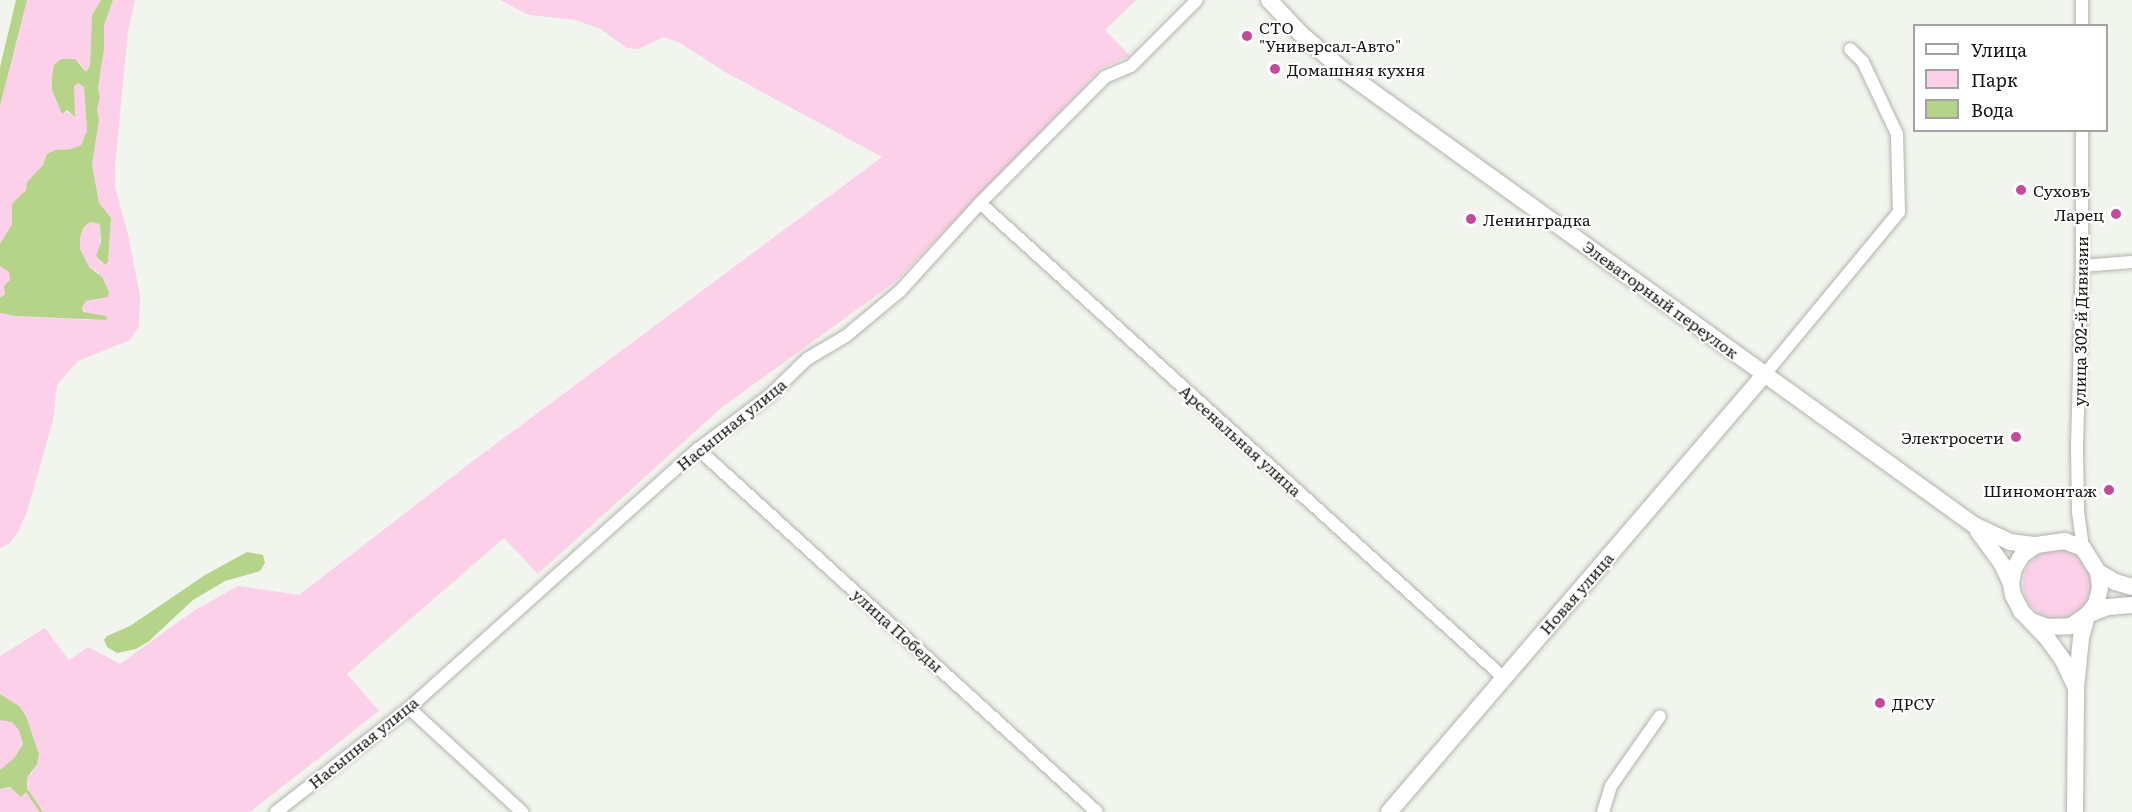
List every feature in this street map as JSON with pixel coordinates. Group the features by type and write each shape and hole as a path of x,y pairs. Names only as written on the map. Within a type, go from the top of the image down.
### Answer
{"main road":[{"name":"Элеваторный переулок","path":"1269,0 1300,33 1345,72 1974,525 2010,543 2036,545"},
{"name":"Новая улица","path":"1389,812 1765,374"},
{"name":"Элеваторный переулок","path":"1974,525 2002,564 2011,583"},
{"path":"2075,812 2076,688 2081,638 2087,615 2096,604 2100,588 2098,572 2083,548 2065,541 2036,545 2022,555 2014,569 2011,583 2013,595 2021,611 2063,660 2076,688"},
{"path":"2098,572 2115,582 2132,587"},
{"path":"2031,621 2057,628 2071,626 2087,615 2108,607 2132,605"}],"street":[{"name":"Насыпная улица","path":"276,812 409,708 698,449 770,395 807,359 846,336 900,291 980,203 1105,77 1131,66 1197,0"},
{"path":"2082,0 2082,24"},
{"path":"1765,374 1899,212 1897,134 1863,62 1850,48"},
{"name":"улица 302-й Дивизии","path":"2082,132 2078,512 2083,548"},
{"name":"Арсенальная улица","path":"980,203 1503,677"},
{"path":"2082,266 2132,262"},
{"name":"улица Победы","path":"698,449 1097,812"},
{"name":"улица 302-й Дивизии","path":"2065,541 2078,512"},
{"path":"409,708 522,812"},
{"path":"1603,812 1611,786 1660,716"}],"green space":[{"path":"27,0 101,0 92,16 90,66 86,72 80,63 54,97 60,108 74,116 74,86 78,83 84,87 87,131 81,145 71,149 55,150 47,155 43,165 27,182 26,190 13,204 12,224 0,244 0,106"},
{"path":"113,0 135,0 128,32 115,165 115,187 129,238 140,297 139,326 130,340 78,361 57,385 53,420 27,512 10,543 0,548 0,313 15,316 93,320 106,316 84,313 82,307 86,301 107,297 98,272 89,267 80,249 80,238 83,228 90,222 100,224 100,262 105,265 108,262 111,218 99,203 92,165 99,120 98,88 104,49 104,25"},
{"path":"500,0 1136,0 1105,30 1130,56 1102,68 895,282 721,408 538,574 504,538 347,674 379,711 250,812 0,812 0,789 28,786 27,778 32,773 39,754 26,716 19,706 0,694 0,656 45,628 69,660 88,647 120,664 192,612 238,586 299,595 469,464 882,157 725,72 680,43 664,37 638,49 627,48 600,29 576,20 529,15"},
{"path":"0,266 9,272 10,280 5,294 0,298"},
{"path":"2058,549 2071,552 2083,559 2090,571 2093,584 2090,597 2083,609 2071,616 2058,619 2045,616 2033,609 2026,597 2023,584 2026,571 2033,559 2045,552"},
{"path":"0,720 12,722 20,730 23,744 15,757 0,770"}],"water":[{"path":"16,0 27,0 0,106 0,67"},
{"path":"101,0 113,0 104,25 104,49 98,88 99,120 92,165 99,203 111,218 108,262 105,265 96,256 101,242 100,224 90,222 83,228 80,249 89,267 102,277 109,292 108,297 86,301 82,307 83,312 106,316 107,320 15,316 0,313 0,298 5,294 4,286 10,280 9,272 0,266 0,244 12,224 12,204 26,190 27,182 43,165 47,154 55,150 71,149 81,145 87,131 84,87 78,83 74,86 75,117 67,110 62,114 52,90 52,77 54,65 61,59 75,59 86,72 90,66 92,15"},
{"path":"247,552 263,555 265,563 260,571 225,581 193,600 148,642 136,649 117,653 107,647 104,640 107,636 130,626 205,575"},
{"path":"0,694 19,706 26,716 39,754 37,764 27,778 27,791 21,797 10,787 0,789 0,770 15,757 23,744 19,730 12,722 0,720"}],"waterway":[{"path":"27,791 41,812"}],"place":[{"name":"СТО \"Универсал-Авто\"","path":"1247,36"},
{"name":"Домашняя кухня","path":"1275,69"},
{"name":"Суховъ","path":"2021,190"},
{"name":"Ларец","path":"2116,214"},
{"name":"Ленинградка","path":"1471,219"},
{"name":"Электросети","path":"2016,437"},
{"name":"Шиномонтаж","path":"2109,490"},
{"name":"ДРСУ","path":"1880,703"}]}
